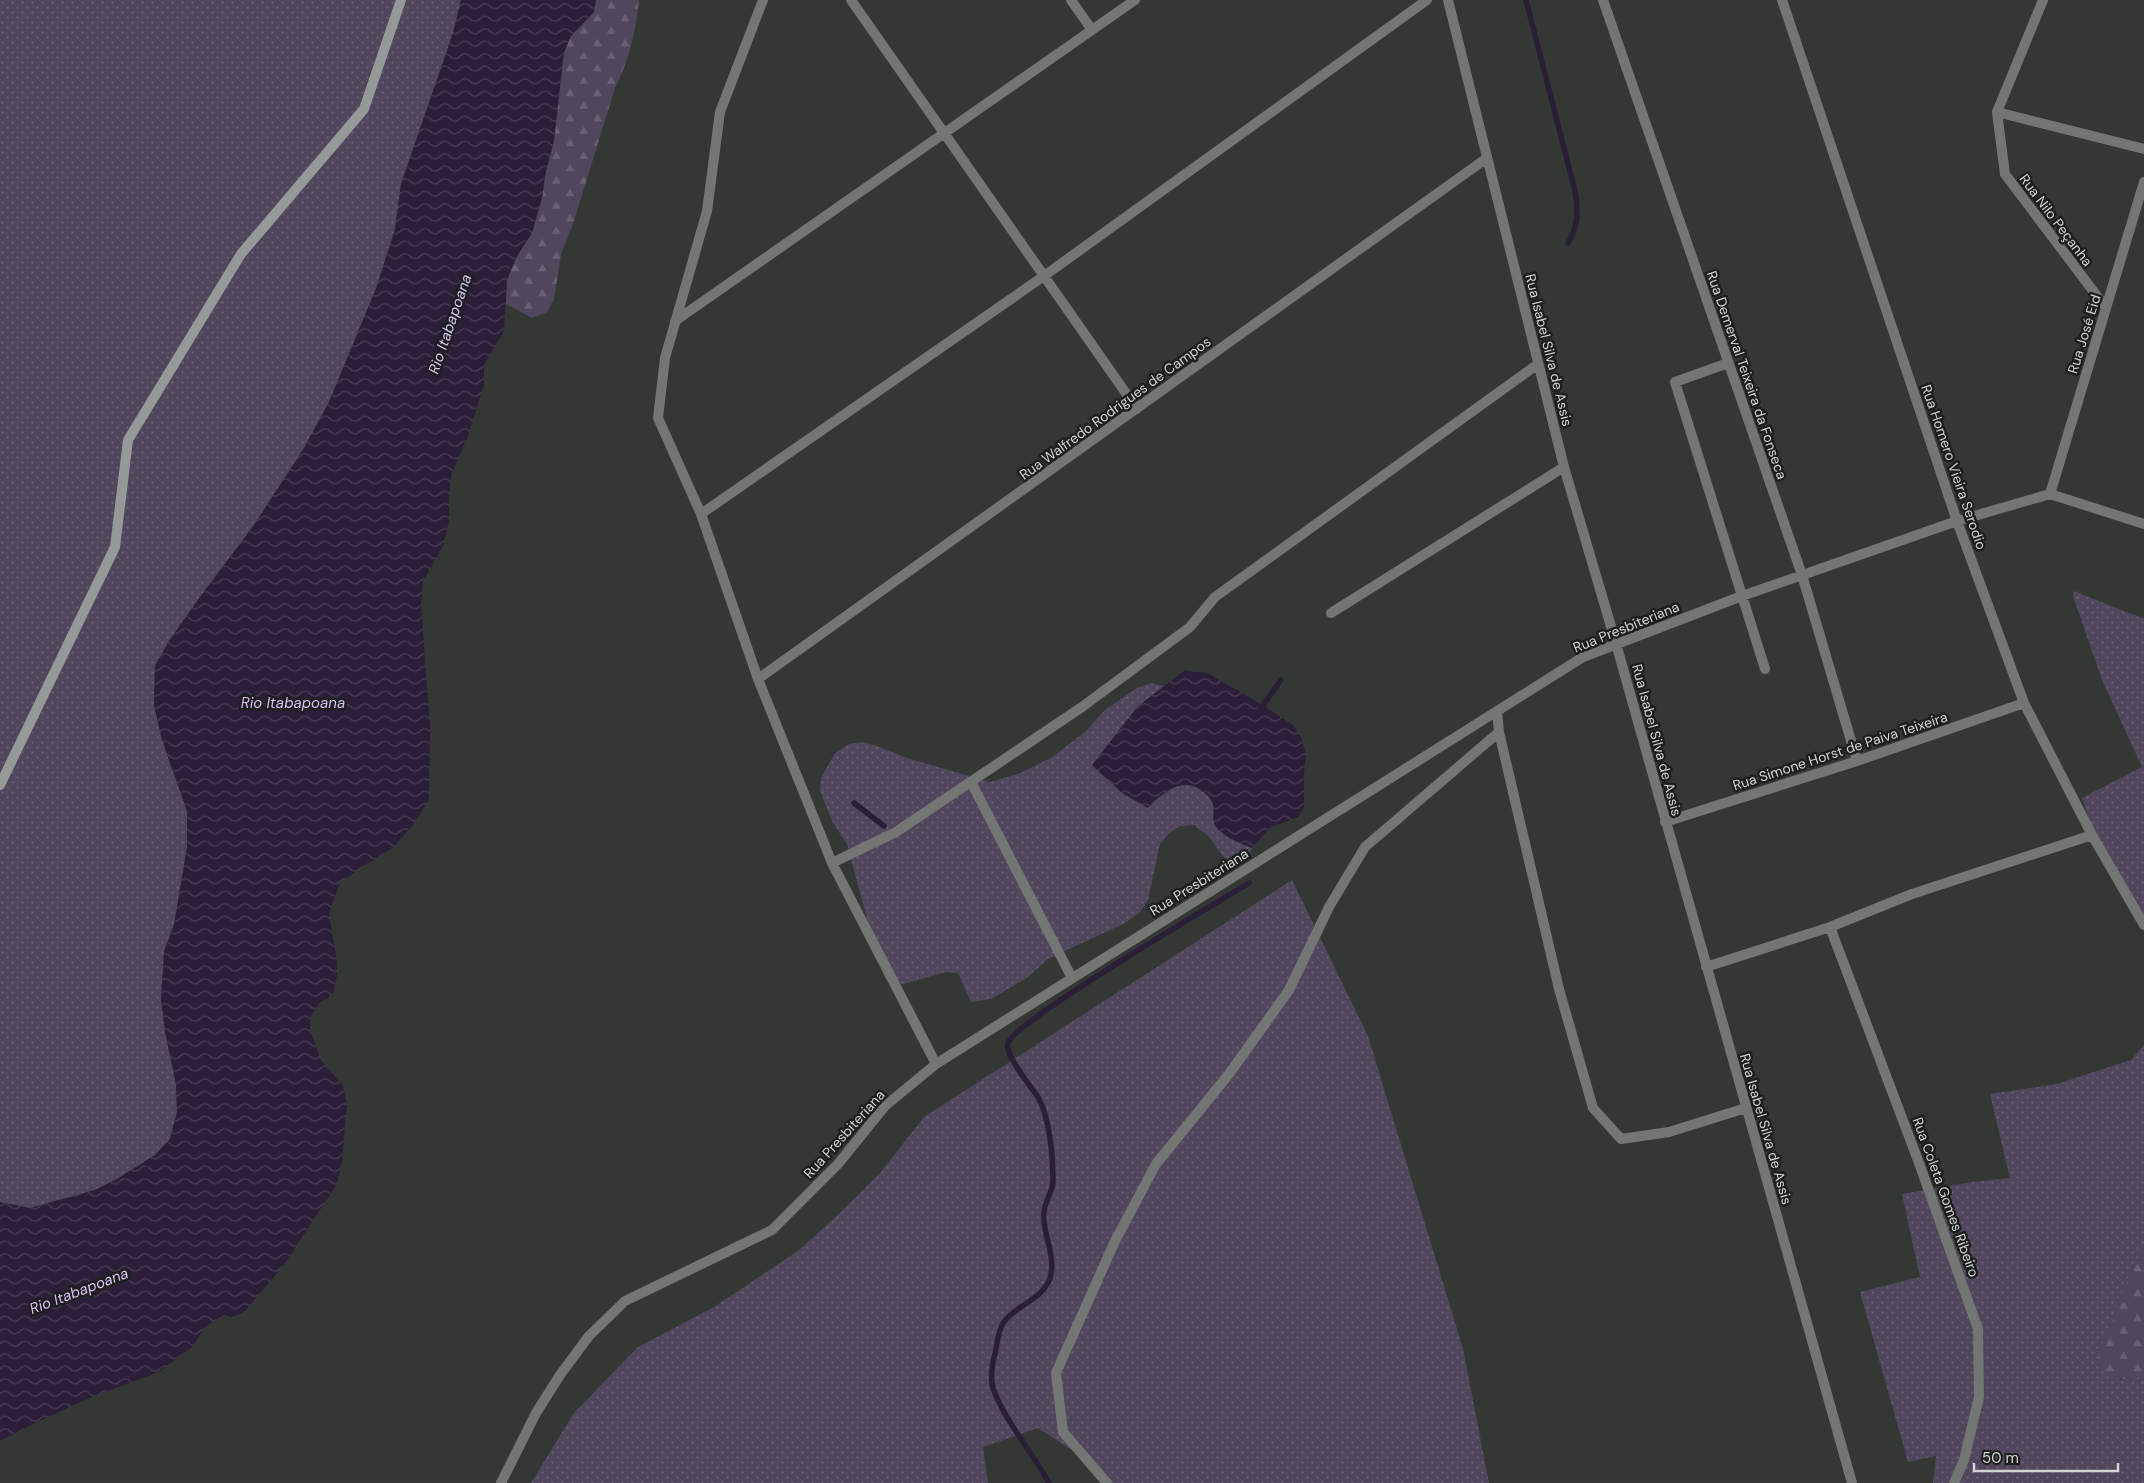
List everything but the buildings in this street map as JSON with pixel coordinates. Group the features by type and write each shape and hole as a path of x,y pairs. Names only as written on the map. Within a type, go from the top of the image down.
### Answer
{"street":[{"path":"0,785 114,547 128,440 241,254 364,109 401,0"},
{"path":"763,0 720,112 707,211 665,358 658,418 701,514 758,679 832,863 936,1064"},
{"path":"851,0 1137,409"},
{"path":"1071,0 1092,30"},
{"path":"675,321 1134,0"},
{"path":"701,514 1044,276 1427,0"},
{"name":"Rua Isabel Silva de Assis","path":"1448,0 1564,467 1616,644 1852,1483"},
{"name":"Rua Demerval Teixeira da Fonseca","path":"1603,0 1802,575 1857,761"},
{"name":"Rua Homero Vieira Serodio","path":"1782,0 1957,521 2024,703 2092,835 2144,925"},
{"name":"Rua Nilo Peçanha","path":"2043,0 1997,112 2004,174 2106,308"},
{"path":"1997,112 2144,149"},
{"name":"Rua Walfredo Rodrigues de Campos","path":"758,679 1487,158"},
{"name":"Rua José Eid","path":"2050,494 2144,182"},
{"path":"1728,363 1675,382 1765,669"},
{"path":"832,863 896,832 1082,707 1190,627 1215,597 1538,364"},
{"path":"1331,613 1564,467"},
{"path":"2050,494 2144,524"},
{"name":"Rua Presbiteriana","path":"501,1483 536,1413 560,1375 589,1336 625,1301 772,1230 838,1164 884,1106 936,1064 1583,657 1802,575 1957,521 2050,494"},
{"name":"Rua Simone Horst de Paiva Teixeira","path":"1665,822 1857,761 2024,703"},
{"path":"1497,711 1499,732 1559,988 1593,1108 1621,1139 1669,1132 1746,1108"},
{"path":"1107,1483 1063,1432 1056,1373 1115,1240 1156,1164 1229,1074 1289,990 1329,906 1365,846 1499,732"},
{"path":"971,782 1072,978"},
{"path":"1706,967 1830,927 1912,894 2092,835"},
{"name":"Rua Coleta Gomes Ribeiro","path":"1830,927 1920,1163 1978,1328 1979,1397 1964,1460 1954,1483"}],"green space":[{"path":"0,0 461,0 453,33 401,184 395,229 377,286 329,402 304,448 254,525 169,641 155,666 154,705 162,740 187,811 187,847 174,925 170,933 161,998 165,1032 176,1084 177,1112 170,1139 155,1155 117,1179 95,1190 30,1208 0,1202"},
{"path":"596,0 639,0 634,34 628,56 615,88 573,224 561,254 554,299 547,312 532,318 506,304 507,280 517,256 532,233 542,198 564,52 571,36 594,12"},
{"path":"2074,591 2144,618 2144,931 2115,867 2090,821 2082,798 2142,767 2102,680 2073,596"},
{"path":"1151,683 1164,686 1137,707 1155,800 1177,785 1192,785 1209,796 1214,806 1213,818 1234,840 1252,848 1244,863 1236,863 1225,858 1212,840 1194,825 1180,826 1169,833 1160,844 1148,900 1140,912 1125,923 1048,959 1028,977 991,999 971,1002 958,973 946,972 903,984 886,979 874,945 847,844 833,823 820,791 821,778 835,753 849,744 860,742 990,782 1018,774 1051,758 1086,731 1105,710 1137,688"},
{"path":"1292,880 1368,1036 1463,1349 1489,1483 1110,1483 1087,1460 1038,1428 983,1447 988,1483 531,1483 574,1413 638,1347 714,1307 798,1251 881,1172 924,1117"},
{"path":"2144,1045 2144,1249 2131,1270 2113,1320 2105,1334 2120,1380 2144,1376 2144,1483 1933,1483 1936,1456 1908,1462 1860,1292 1920,1277 1902,1194 2010,1178 1990,1094 2057,1084 2131,1060"},
{"path":"2144,1249 2144,1376 2124,1379 2109,1375 2097,1366 2105,1334 2113,1320 2131,1270"}],"water":[{"name":"Rio Itabapoana","path":"461,0 596,0 594,12 571,36 564,52 554,141 545,175 542,198 532,233 517,256 507,280 504,331 484,365 484,385 468,436 452,473 449,496 449,521 443,546 423,581 421,604 430,726 429,800 413,825 395,846 340,882 329,914 337,961 337,976 333,993 327,999 320,1002 310,1018 310,1030 321,1060 343,1086 347,1105 342,1162 337,1184 284,1265 244,1312 233,1317 216,1319 204,1329 192,1347 159,1372 94,1396 0,1441 0,1202 30,1208 95,1190 117,1179 155,1155 170,1139 177,1112 176,1084 165,1032 161,998 164,951 174,925 187,847 187,811 162,740 154,705 155,666 169,641 254,525 304,448 329,402 377,286 395,229 401,184 453,33"},
{"path":"1185,670 1207,673 1248,696 1293,725 1301,737 1306,754 1304,808 1298,817 1271,827 1252,848 1233,840 1219,831 1214,821 1212,802 1204,792 1196,787 1181,785 1167,791 1148,808 1122,793 1092,765 1137,707"}],"waterway":[{"path":"1526,0 1575,191 1577,218 1568,243"},
{"path":"1259,711 1281,680"},
{"path":"854,803 884,826"},
{"path":"1049,1483 1004,1412 993,1388 992,1380 992,1367 1003,1323 1014,1311 1041,1292 1050,1278 1052,1269 1044,1219 1045,1208 1053,1182 1048,1127 1038,1097 1010,1055 1008,1043 1019,1030 1044,1011 1249,883"}]}
